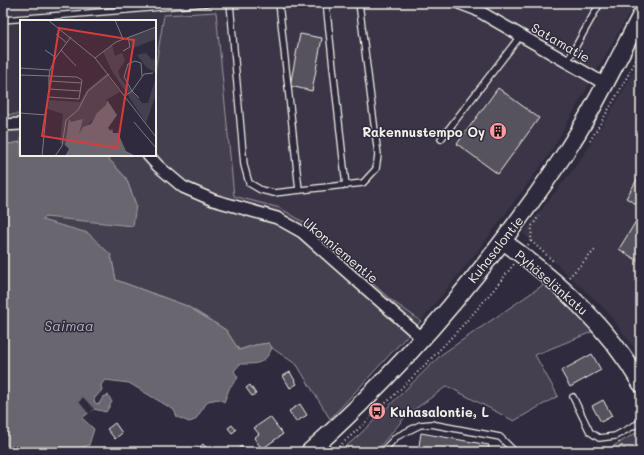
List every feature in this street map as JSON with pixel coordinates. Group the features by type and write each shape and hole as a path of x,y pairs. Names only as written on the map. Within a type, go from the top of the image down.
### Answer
{"main road":[{"name":"Kuhasalontie","path":"309,452 380,385 423,339 503,241 562,157 605,84 641,15"},
{"name":"Pyhäselänkatu","path":"503,241 522,254 580,303 619,350 641,384"}],"street":[{"name":"Satamatie","path":"467,4 605,84"},
{"path":"3,125 20,124"},
{"name":"Ukonniementie","path":"149,156 158,166 183,187 213,200 277,218 302,232 423,339"}],"lane":[{"path":"125,3 126,10"},
{"path":"3,20 207,3"},
{"path":"230,3 244,165 248,183 261,190 274,193 363,183 376,168 378,155 359,3"},
{"path":"279,3 299,190"},
{"path":"326,3 346,186"},
{"path":"567,62 600,3"},
{"path":"441,139 521,35"},
{"path":"573,397 590,432 599,438 615,436 641,422"},
{"path":"382,452 396,437 420,425 432,424 500,437 515,452"}],"path":[{"path":"333,452 391,398 475,311 522,254 531,240"},
{"path":"569,277 595,250"},
{"path":"615,436 626,452"}],"shaded area":[{"path":"3,3 635,3 549,155 480,248 421,321 391,300 280,208 234,196 216,12 164,15 156,64 156,20 20,20 20,114 3,115"},
{"path":"216,12 234,196 280,208 310,226 391,300 421,321 330,419 297,365 272,348 269,343 255,345 239,350 226,330 187,306 116,280 111,255 42,220 45,217 136,205 126,178 106,156 156,156 156,64 164,15"},
{"path":"641,56 641,357 606,310 523,233 579,162 623,92"},
{"path":"20,114 20,142 3,145 3,115"},
{"path":"546,283 594,331 535,355 558,396 514,421 447,386 407,415 375,452 339,452 357,437 442,354"},
{"path":"641,430 641,452 603,452"}],"water":[{"name":"Saimaa","path":"20,142 20,156 106,156 126,178 136,205 133,226 45,217 42,220 88,233 111,255 116,280 187,306 226,330 239,350 255,345 269,343 272,348 263,361 251,364 240,364 234,371 238,378 230,387 224,402 219,399 208,401 195,420 189,422 177,417 174,410 129,383 105,380 101,385 102,390 94,399 95,403 99,404 103,397 108,395 112,402 106,412 94,409 82,418 94,429 89,445 69,452 3,452 3,145"}],"pier":[{"path":"83,397 94,409 89,414 79,402"}],"building":[{"path":"300,34 322,38 312,91 290,86"},
{"name":"Rakennustempo Oy","path":"498,88 539,118 498,174 457,144"},
{"path":"641,173 641,207 626,198"},
{"path":"641,213 641,263 619,249"},
{"path":"592,354 601,370 570,387 561,371"},
{"path":"290,372 297,384 290,388 283,376"},
{"path":"250,385 256,394 252,396 246,388"},
{"path":"603,400 612,416 601,422 592,406"},
{"path":"300,404 307,415 296,422 289,411"},
{"path":"270,417 283,434 262,449 254,438 259,434 254,428"},
{"path":"115,423 122,433 115,439 107,429"},
{"path":"232,425 236,430 232,433 228,428"},
{"path":"421,433 489,445 488,452 418,452"},
{"path":"203,444 210,451 195,451"},
{"path":"241,446 246,452 235,452"}],"place":[{"name":"Rakennustempo Oy","path":"498,131"},
{"name":"Kuhasalontie, L","path":"377,411"}]}
